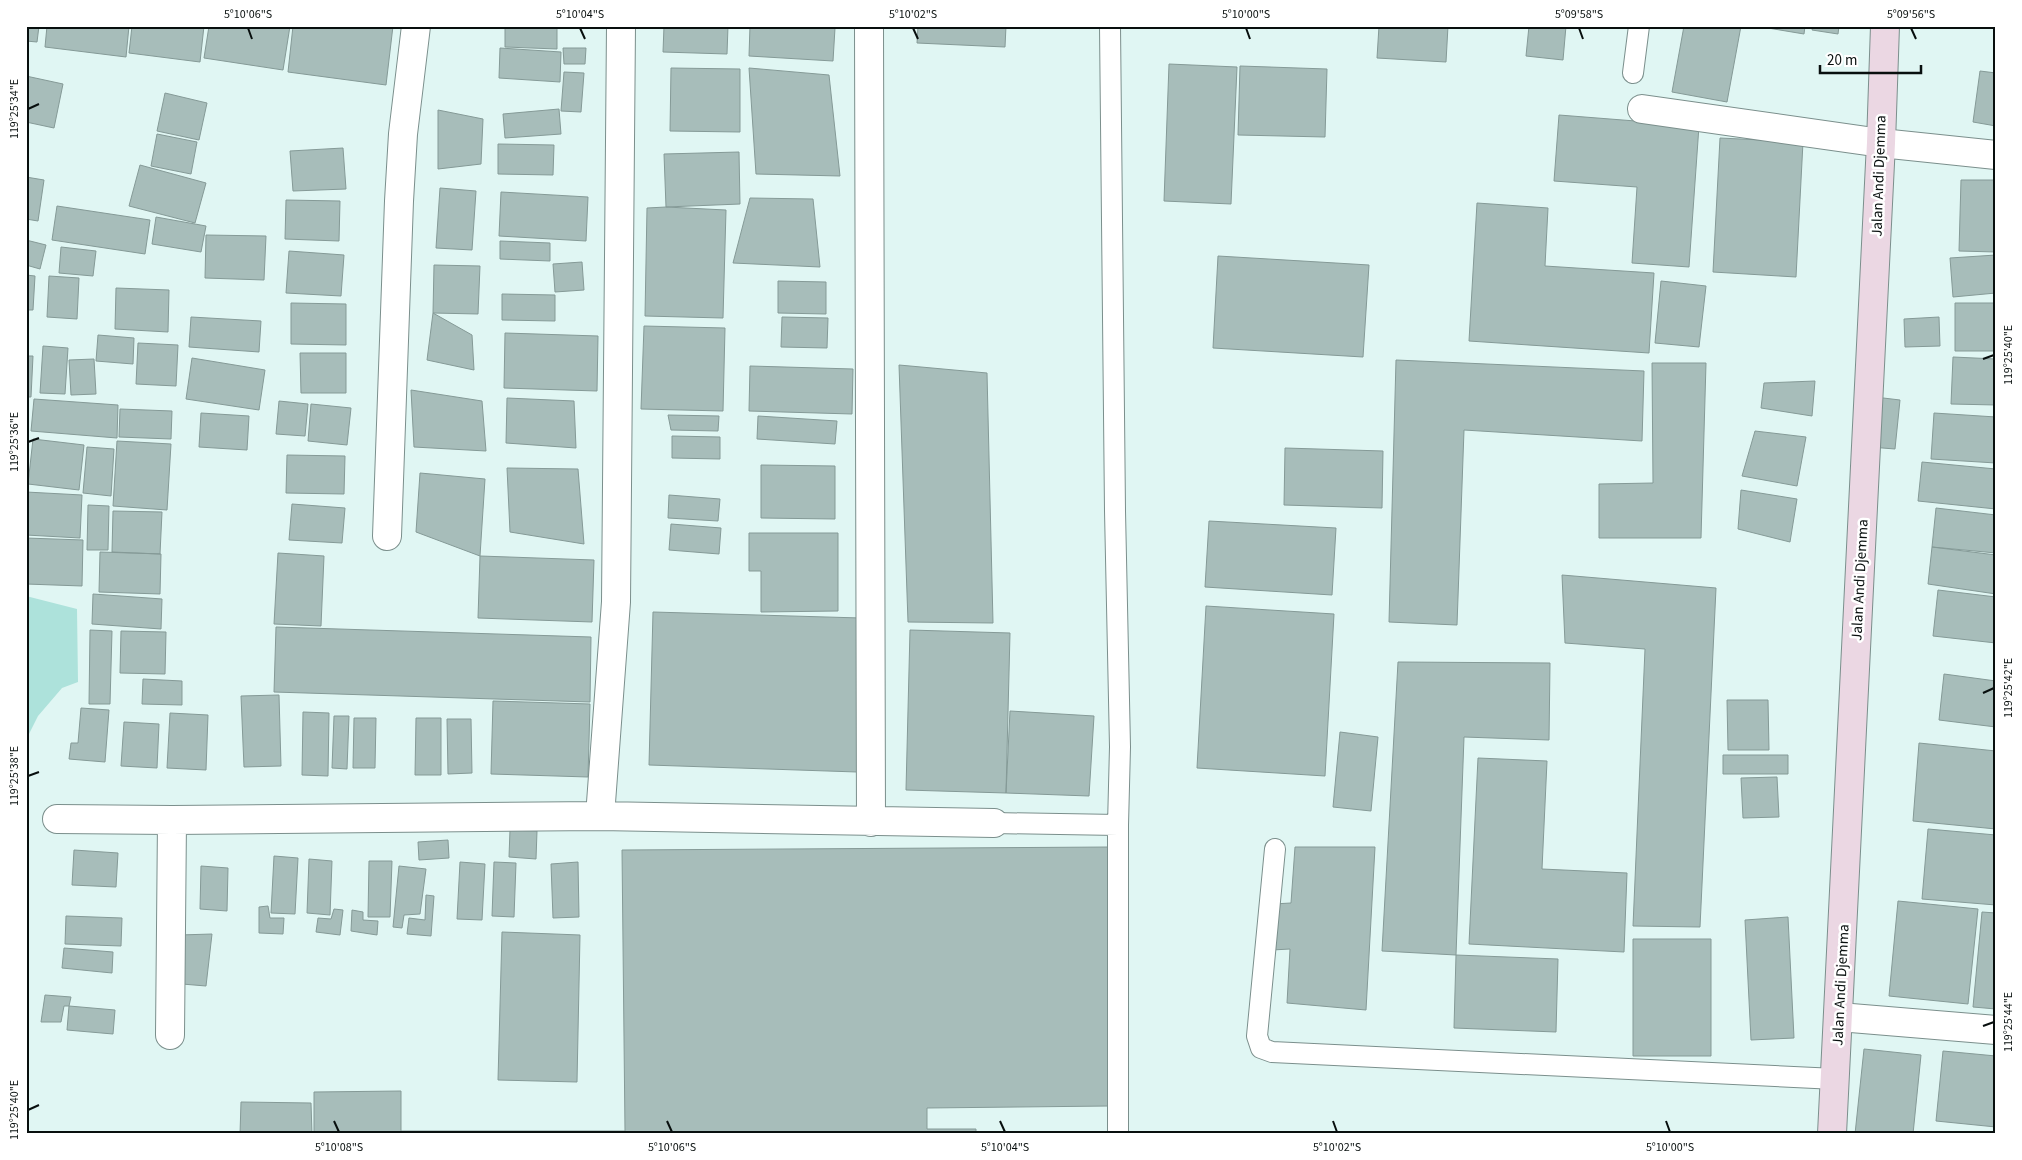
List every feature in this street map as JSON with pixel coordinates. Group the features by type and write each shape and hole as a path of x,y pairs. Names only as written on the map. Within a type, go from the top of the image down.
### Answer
{"main road":[{"name":"Jalan Andi Djemma","path":"1832,1134 1840,1017 1881,143 1884,26"}],"street":[{"path":"387,536 399,201 403,134 416,26"},
{"path":"600,816 616,602 620,26"},
{"path":"869,26 871,822"},
{"path":"1642,109 1881,143 1996,155"},
{"path":"57,819 172,820 600,816 994,823"},
{"path":"170,1035 172,820"},
{"path":"1840,1017 1996,1030"}],"lane":[{"path":"1110,26 1120,747 1118,825 1118,1134"},
{"path":"1633,73 1639,26"},
{"path":"994,823 1118,825"},
{"path":"1276,849 1258,1036 1261,1048 1272,1052 1836,1079"}],"shaded area":[{"path":"26,596 77,609 78,682 62,688 38,716 26,740"}],"building":[{"path":"26,26 39,26 37,42 26,41"},
{"path":"47,26 129,26 126,57 45,47"},
{"path":"132,26 204,26 200,62 129,53"},
{"path":"209,26 290,26 283,70 204,58"},
{"path":"293,26 393,26 386,85 288,72"},
{"path":"505,26 557,26 557,49 505,47"},
{"path":"664,26 728,26 727,54 663,52"},
{"path":"750,26 835,28 833,61 749,56"},
{"path":"918,26 1006,26 1005,47 917,43"},
{"path":"1379,26 1448,26 1446,62 1377,58"},
{"path":"1529,26 1566,26 1563,60 1526,56"},
{"path":"1684,26 1741,26 1727,102 1672,92"},
{"path":"1756,26 1805,26 1804,34"},
{"path":"1813,26 1839,26 1838,34 1812,30"},
{"path":"500,48 561,52 560,82 499,78"},
{"path":"563,48 586,48 585,64 564,64"},
{"path":"1169,64 1237,67 1231,204 1164,201"},
{"path":"1240,66 1327,69 1325,137 1238,135"},
{"path":"671,68 740,69 740,132 670,131"},
{"path":"749,68 829,75 840,176 756,174"},
{"path":"1980,71 1996,73 1996,126 1973,122"},
{"path":"564,72 584,73 581,112 561,111"},
{"path":"26,76 63,84 54,128 26,122"},
{"path":"165,93 207,103 199,140 157,131"},
{"path":"559,109 561,134 505,138 503,114"},
{"path":"438,110 483,119 481,164 438,169"},
{"path":"1559,115 1699,126 1689,267 1632,263 1637,187 1554,181"},
{"path":"157,134 197,142 191,174 151,166"},
{"path":"1720,138 1803,142 1796,277 1713,272"},
{"path":"498,144 554,145 553,175 498,174"},
{"path":"343,148 346,189 293,191 290,151"},
{"path":"739,152 740,204 666,207 664,154"},
{"path":"140,165 206,183 195,223 129,206"},
{"path":"26,177 44,180 38,221 26,219"},
{"path":"1961,180 1996,180 1996,252 1959,251"},
{"path":"440,188 476,191 472,250 436,248"},
{"path":"501,192 588,197 586,241 499,236"},
{"path":"750,198 813,199 820,267 733,263"},
{"path":"286,200 340,201 339,241 285,239"},
{"path":"1477,203 1548,208 1545,266 1654,273 1649,353 1469,341"},
{"path":"57,206 150,220 145,254 52,240"},
{"path":"647,208 726,210 723,318 645,316"},
{"path":"156,217 206,226 201,252 152,244"},
{"path":"206,235 266,236 264,280 205,278"},
{"path":"26,240 46,245 40,269 26,265"},
{"path":"500,241 550,243 550,261 500,259"},
{"path":"61,247 96,251 93,276 59,273"},
{"path":"289,251 344,255 341,296 286,293"},
{"path":"1996,255 1996,293 1953,297 1950,258"},
{"path":"1218,256 1369,265 1363,357 1213,348"},
{"path":"582,262 584,290 555,292 553,264"},
{"path":"434,265 480,266 478,314 433,313"},
{"path":"26,275 35,276 33,310 26,310"},
{"path":"49,276 79,278 77,319 47,317"},
{"path":"778,281 826,282 826,314 778,313"},
{"path":"1661,281 1706,286 1699,347 1655,343"},
{"path":"116,288 169,290 168,332 115,329"},
{"path":"502,294 555,295 555,321 502,320"},
{"path":"291,303 346,304 346,345 291,344"},
{"path":"1955,303 1996,303 1996,351 1955,351"},
{"path":"433,313 472,335 474,370 427,360"},
{"path":"191,317 261,321 259,352 189,347"},
{"path":"782,317 828,318 827,348 781,347"},
{"path":"1939,317 1940,346 1905,347 1904,319"},
{"path":"644,326 725,328 723,411 641,409"},
{"path":"505,333 598,336 597,391 504,388"},
{"path":"98,335 134,338 133,364 96,361"},
{"path":"138,343 178,345 176,386 136,384"},
{"path":"43,346 68,348 65,394 40,393"},
{"path":"300,353 346,353 346,393 301,393"},
{"path":"26,356 33,356 31,397 26,397"},
{"path":"1953,357 1996,359 1996,405 1951,404"},
{"path":"192,358 265,370 259,410 186,399"},
{"path":"94,359 96,394 71,395 69,360"},
{"path":"1396,360 1644,371 1642,441 1464,430 1457,625 1389,622"},
{"path":"1652,363 1706,363 1701,538 1599,538 1599,484 1653,483"},
{"path":"899,365 987,373 993,623 908,622"},
{"path":"750,366 853,369 852,414 749,411"},
{"path":"1815,381 1812,416 1761,408 1764,383"},
{"path":"411,390 482,401 486,451 414,447"},
{"path":"1875,397 1900,400 1895,449 1870,447"},
{"path":"507,398 574,401 576,448 506,443"},
{"path":"34,399 118,405 117,438 31,431"},
{"path":"279,401 308,404 305,436 276,434"},
{"path":"311,404 351,408 347,445 308,441"},
{"path":"120,409 172,411 171,439 119,437"},
{"path":"201,413 249,416 247,450 199,447"},
{"path":"1934,413 1996,417 1996,463 1931,459"},
{"path":"668,415 719,416 718,431 671,430"},
{"path":"758,416 837,421 835,444 757,439"},
{"path":"1755,431 1806,437 1797,486 1742,476"},
{"path":"672,436 720,437 720,459 672,458"},
{"path":"33,439 84,445 79,490 28,484"},
{"path":"117,441 171,444 167,510 113,506"},
{"path":"87,447 114,449 111,496 83,493"},
{"path":"1285,448 1383,451 1382,508 1284,505"},
{"path":"287,455 345,456 344,494 286,493"},
{"path":"1922,462 1996,469 1996,509 1918,501"},
{"path":"761,465 835,466 835,519 761,518"},
{"path":"507,468 578,469 584,544 510,532"},
{"path":"420,473 485,479 480,556 416,532"},
{"path":"1741,490 1797,499 1790,542 1738,529"},
{"path":"26,492 82,495 80,538 26,535"},
{"path":"669,495 720,499 718,521 668,518"},
{"path":"292,504 345,508 342,543 289,540"},
{"path":"88,505 109,506 108,550 87,550"},
{"path":"1936,508 1996,515 1996,553 1932,547"},
{"path":"113,511 162,512 160,554 112,552"},
{"path":"1209,521 1336,528 1332,595 1205,587"},
{"path":"671,524 721,528 719,554 669,550"},
{"path":"749,533 838,533 838,611 761,612 761,571 749,571"},
{"path":"26,538 83,540 82,586 26,584"},
{"path":"1932,547 1996,555 1996,594 1928,584"},
{"path":"100,552 161,554 160,594 99,592"},
{"path":"278,553 324,556 321,626 274,624"},
{"path":"480,556 594,560 592,622 478,618"},
{"path":"1562,575 1716,588 1700,927 1633,926 1645,649 1565,643"},
{"path":"1938,590 1996,597 1996,643 1933,636"},
{"path":"93,594 162,599 161,629 92,624"},
{"path":"1206,606 1334,614 1325,776 1197,768"},
{"path":"653,612 861,618 857,772 649,765"},
{"path":"276,627 591,637 590,702 274,692"},
{"path":"90,630 112,631 110,704 89,704"},
{"path":"910,630 1010,633 1006,793 906,790"},
{"path":"121,631 166,632 165,674 120,673"},
{"path":"1398,662 1550,663 1549,740 1464,737 1456,955 1382,951"},
{"path":"1944,674 1996,681 1996,727 1939,720"},
{"path":"143,679 182,681 182,705 142,704"},
{"path":"279,695 281,766 244,767 241,696"},
{"path":"1727,700 1768,700 1769,750 1728,750"},
{"path":"493,701 590,704 588,777 491,774"},
{"path":"81,708 109,710 105,762 69,759 71,743 78,743"},
{"path":"1010,711 1094,716 1089,796 1006,793"},
{"path":"303,712 329,713 328,776 302,775"},
{"path":"170,713 208,715 206,770 167,768"},
{"path":"334,716 349,716 347,769 332,768"},
{"path":"354,718 376,718 375,768 353,768"},
{"path":"416,718 441,718 441,775 415,775"},
{"path":"447,719 471,719 472,773 448,774"},
{"path":"124,722 159,724 157,768 121,766"},
{"path":"1340,732 1378,737 1371,811 1333,807"},
{"path":"1919,743 1996,751 1996,829 1913,821"},
{"path":"1723,755 1788,755 1788,774 1723,774"},
{"path":"1478,758 1547,761 1542,869 1627,873 1624,952 1469,944"},
{"path":"1777,777 1779,817 1743,818 1741,778"},
{"path":"1928,829 1996,835 1996,905 1922,899"},
{"path":"510,830 537,831 536,859 509,857"},
{"path":"448,840 449,858 419,860 418,842"},
{"path":"1109,847 1109,1106 927,1108 927,1129 976,1129 976,1134 314,1134 314,1092 401,1091 401,1131 625,1131 622,850"},
{"path":"1295,847 1375,847 1366,1010 1287,1003 1290,949 1272,950 1273,904 1291,903"},
{"path":"74,850 118,853 116,887 72,885"},
{"path":"274,856 298,858 295,914 271,913"},
{"path":"309,859 332,861 330,915 307,913"},
{"path":"369,861 392,861 390,917 368,917"},
{"path":"460,862 485,864 482,920 457,919"},
{"path":"494,862 516,863 514,917 492,916"},
{"path":"578,862 579,917 553,918 551,864"},
{"path":"201,866 228,868 227,911 200,909"},
{"path":"399,866 426,869 420,914 404,915 402,928 393,927"},
{"path":"426,895 434,896 431,936 407,934 409,918 425,920"},
{"path":"1898,901 1978,909 1968,1004 1889,996"},
{"path":"268,906 270,918 284,918 283,934 259,933 259,907"},
{"path":"334,909 343,910 340,935 316,932 318,918 331,919"},
{"path":"352,910 363,912 363,920 378,921 377,935 351,931"},
{"path":"1982,912 1996,913 1996,1009 1973,1007"},
{"path":"66,916 122,918 121,946 65,944"},
{"path":"1788,917 1794,1038 1751,1040 1745,920"},
{"path":"502,932 580,935 577,1082 498,1080"},
{"path":"212,934 206,986 182,984 179,935"},
{"path":"1633,939 1711,939 1711,1056 1633,1056"},
{"path":"64,948 113,952 112,973 62,968"},
{"path":"1456,955 1558,959 1556,1032 1454,1028"},
{"path":"45,995 71,997 69,1006 64,1006 61,1022 41,1022"},
{"path":"69,1006 115,1010 113,1034 67,1030"},
{"path":"1864,1049 1921,1055 1913,1134 1855,1134"},
{"path":"1943,1051 1996,1056 1996,1127 1936,1121"},
{"path":"241,1102 311,1103 312,1134 240,1134"}]}
